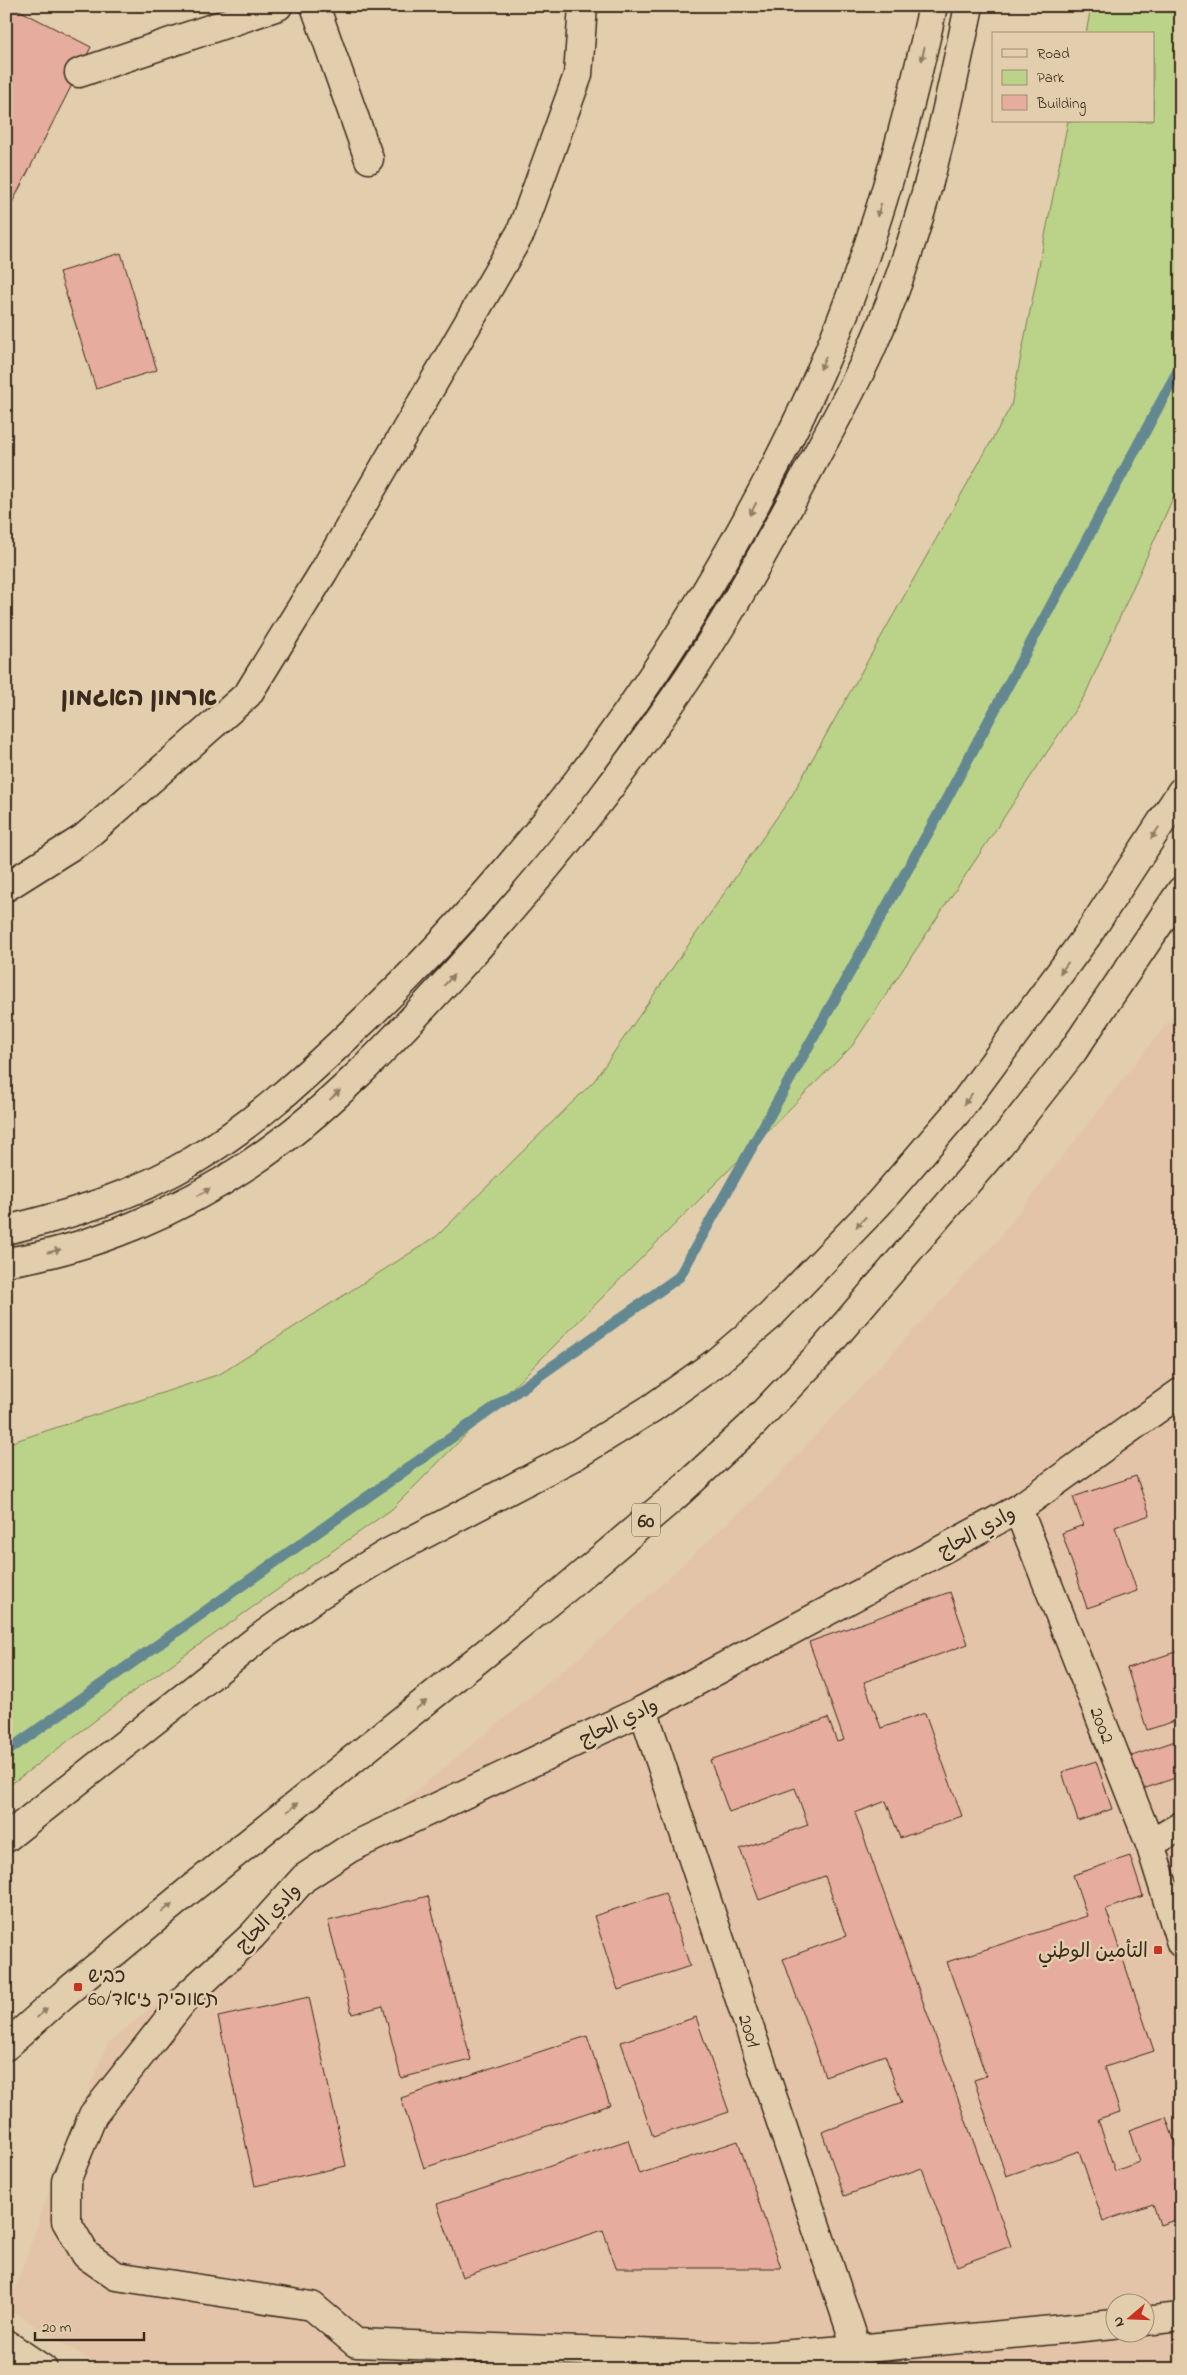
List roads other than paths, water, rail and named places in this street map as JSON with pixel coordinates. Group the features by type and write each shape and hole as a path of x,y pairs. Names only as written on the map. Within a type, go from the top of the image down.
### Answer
{"main road":[{"path":"79,73 278,6"},
{"path":"315,6 369,159"},
{"path":"6,887 84,838 248,694 324,571 522,232 578,75 583,6"},
{"path":"6,1230 69,1215 130,1193 193,1161 254,1119 321,1061 389,997 515,860 576,781 634,702 694,614 746,523 803,410 839,326 895,161 933,6"},
{"path":"6,1262 76,1246 137,1224 195,1197 252,1162 309,1119 378,1056 510,913 567,844 676,696 721,624 834,424 871,348 904,263 929,187 969,6"},
{"path":"6,1838 255,1641 318,1595 388,1553 576,1455 644,1414 714,1364 770,1316 879,1203 958,1111 1087,936 1181,792"},
{"name":"60","path":"6,2046 63,1994 191,1889 557,1596 675,1496 750,1427 820,1354 1000,1144 1074,1050 1181,891"},
{"name":"وادي الحاج","path":"1104,2325 753,2357 356,2343 312,2306 116,2276 86,2255 66,2221 66,2181 93,2115 187,1996 252,1936 304,1878 350,1848 644,1710 1018,1509 1181,1392"},
{"name":"2002","path":"1018,1509 1150,1844 1181,1943"},
{"name":"2001","path":"644,1710 857,2349"},
{"path":"1150,1844 1181,1826"},
{"path":"1154,2320 1181,2317"},
{"path":"6,2344 43,2369"}],"waterway":[{"path":"6,1752 679,1277 933,824 1181,365"}],"place":[{"name":"التأمين الوطني","path":"1158,1950"},
{"name":"כביש 60/תאופיק זיאד","path":"78,1987"}],"district":[{"name":"ארמון האגמון","path":"139,696"}]}
